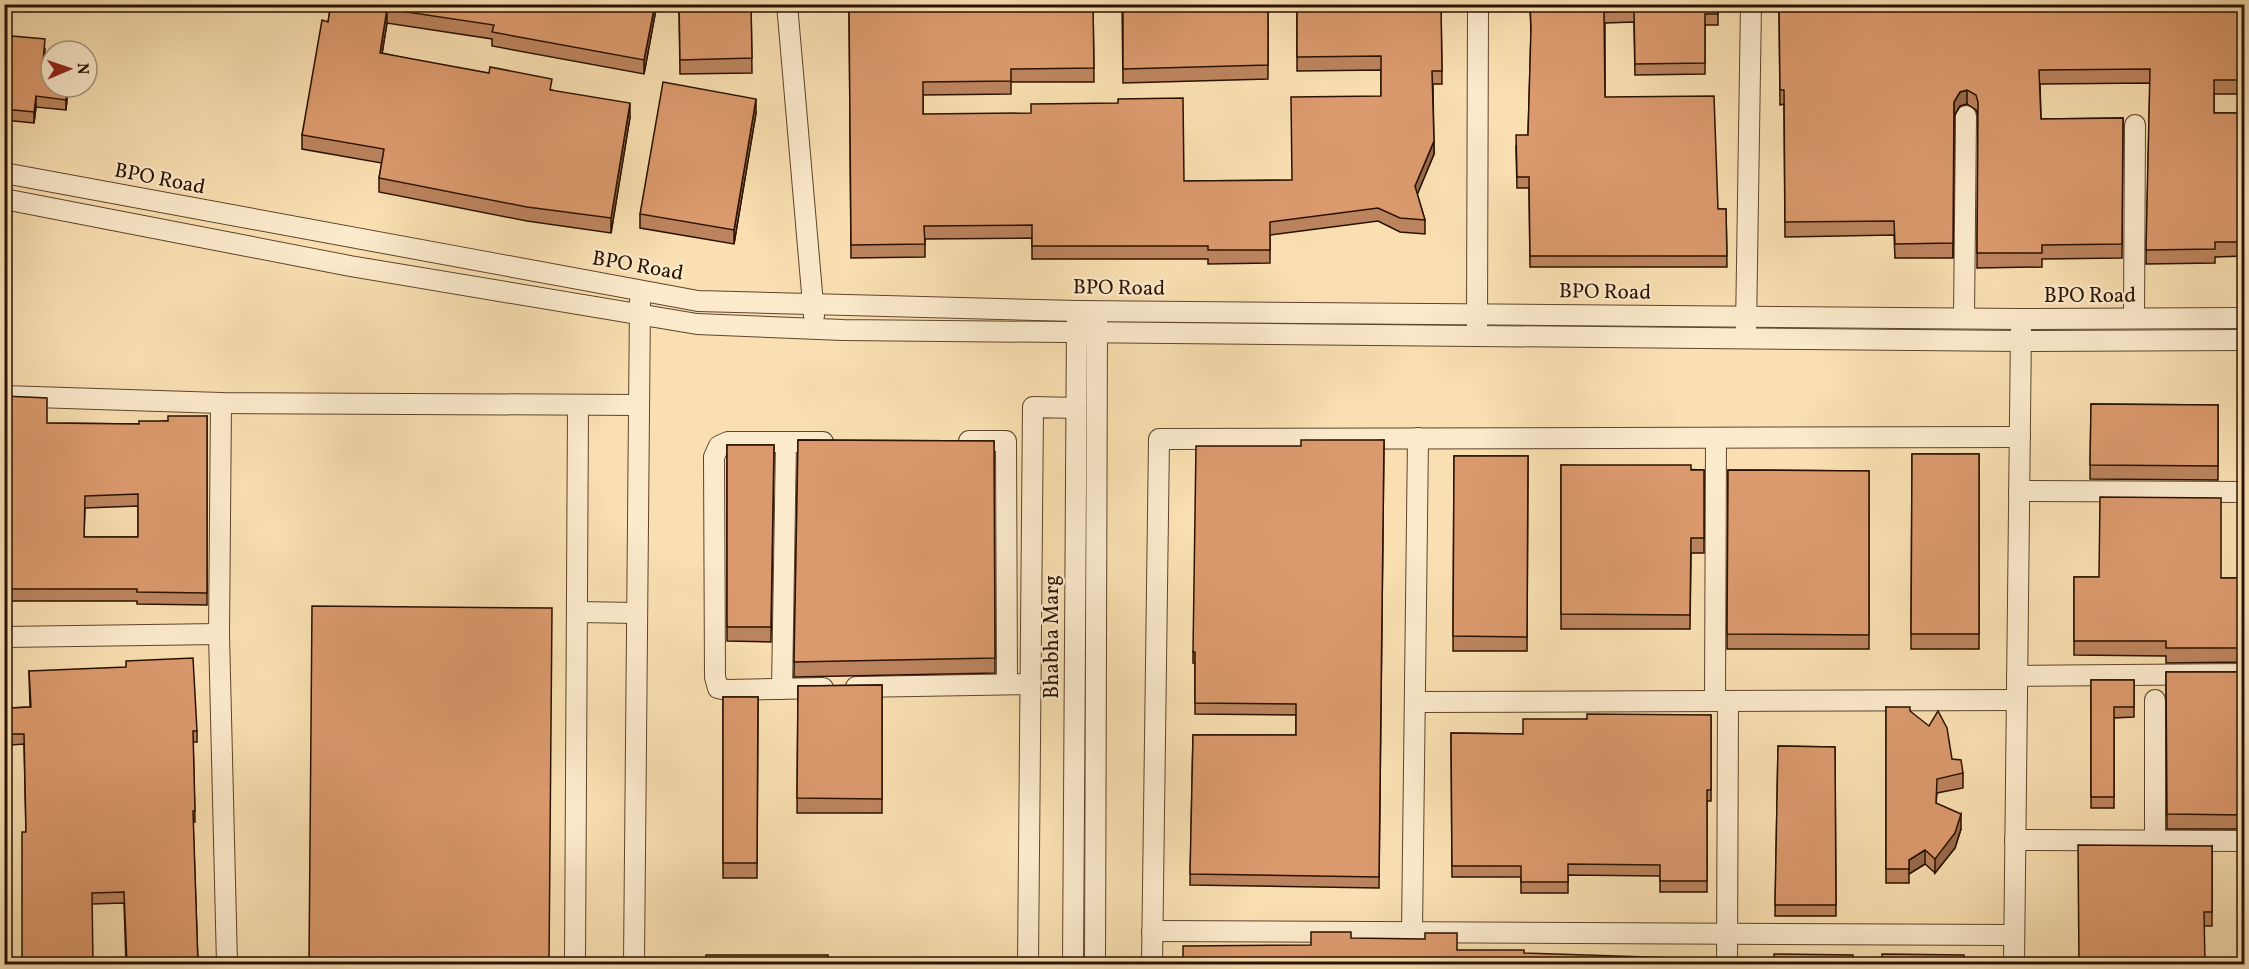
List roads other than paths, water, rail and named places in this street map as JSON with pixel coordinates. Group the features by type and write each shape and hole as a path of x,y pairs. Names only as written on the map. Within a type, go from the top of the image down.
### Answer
{"street":[{"path":"787,4 815,329"},
{"path":"1477,336 1478,4"},
{"path":"1746,339 1750,4"},
{"path":"1964,318 1966,116"},
{"path":"2134,318 2136,125"},
{"name":"BPO Road","path":"4,173 698,301 812,302 1077,311 2021,319 2244,318"},
{"path":"4,199 350,266 697,324 815,329 1077,333 2021,341 2244,340"},
{"path":"634,964 640,290"},
{"name":"Bhabha Marg","path":"1073,964 1077,311"},
{"path":"1095,964 1097,311"},
{"path":"2014,964 2021,319"},
{"path":"4,396 221,403 639,405"},
{"path":"221,403 219,634 227,964"},
{"path":"575,964 578,405"},
{"path":"1028,964 1033,407 1076,408"},
{"path":"1152,964 1159,439 2020,437"},
{"path":"1412,932 1418,438"},
{"path":"1716,438 1727,964"},
{"path":"948,441 1032,440"},
{"path":"1006,441 1007,684"},
{"path":"844,442 728,442 719,446 714,458 715,677 718,688 727,690 1030,684"},
{"path":"782,689 786,442"},
{"path":"2019,491 2244,492"},
{"path":"578,612 637,613"},
{"path":"4,637 219,634"},
{"path":"2017,676 2244,674"},
{"path":"1415,702 2017,700"},
{"path":"2155,700 2155,840"},
{"path":"2015,840 2244,840"},
{"path":"1152,931 2014,935"}]}
